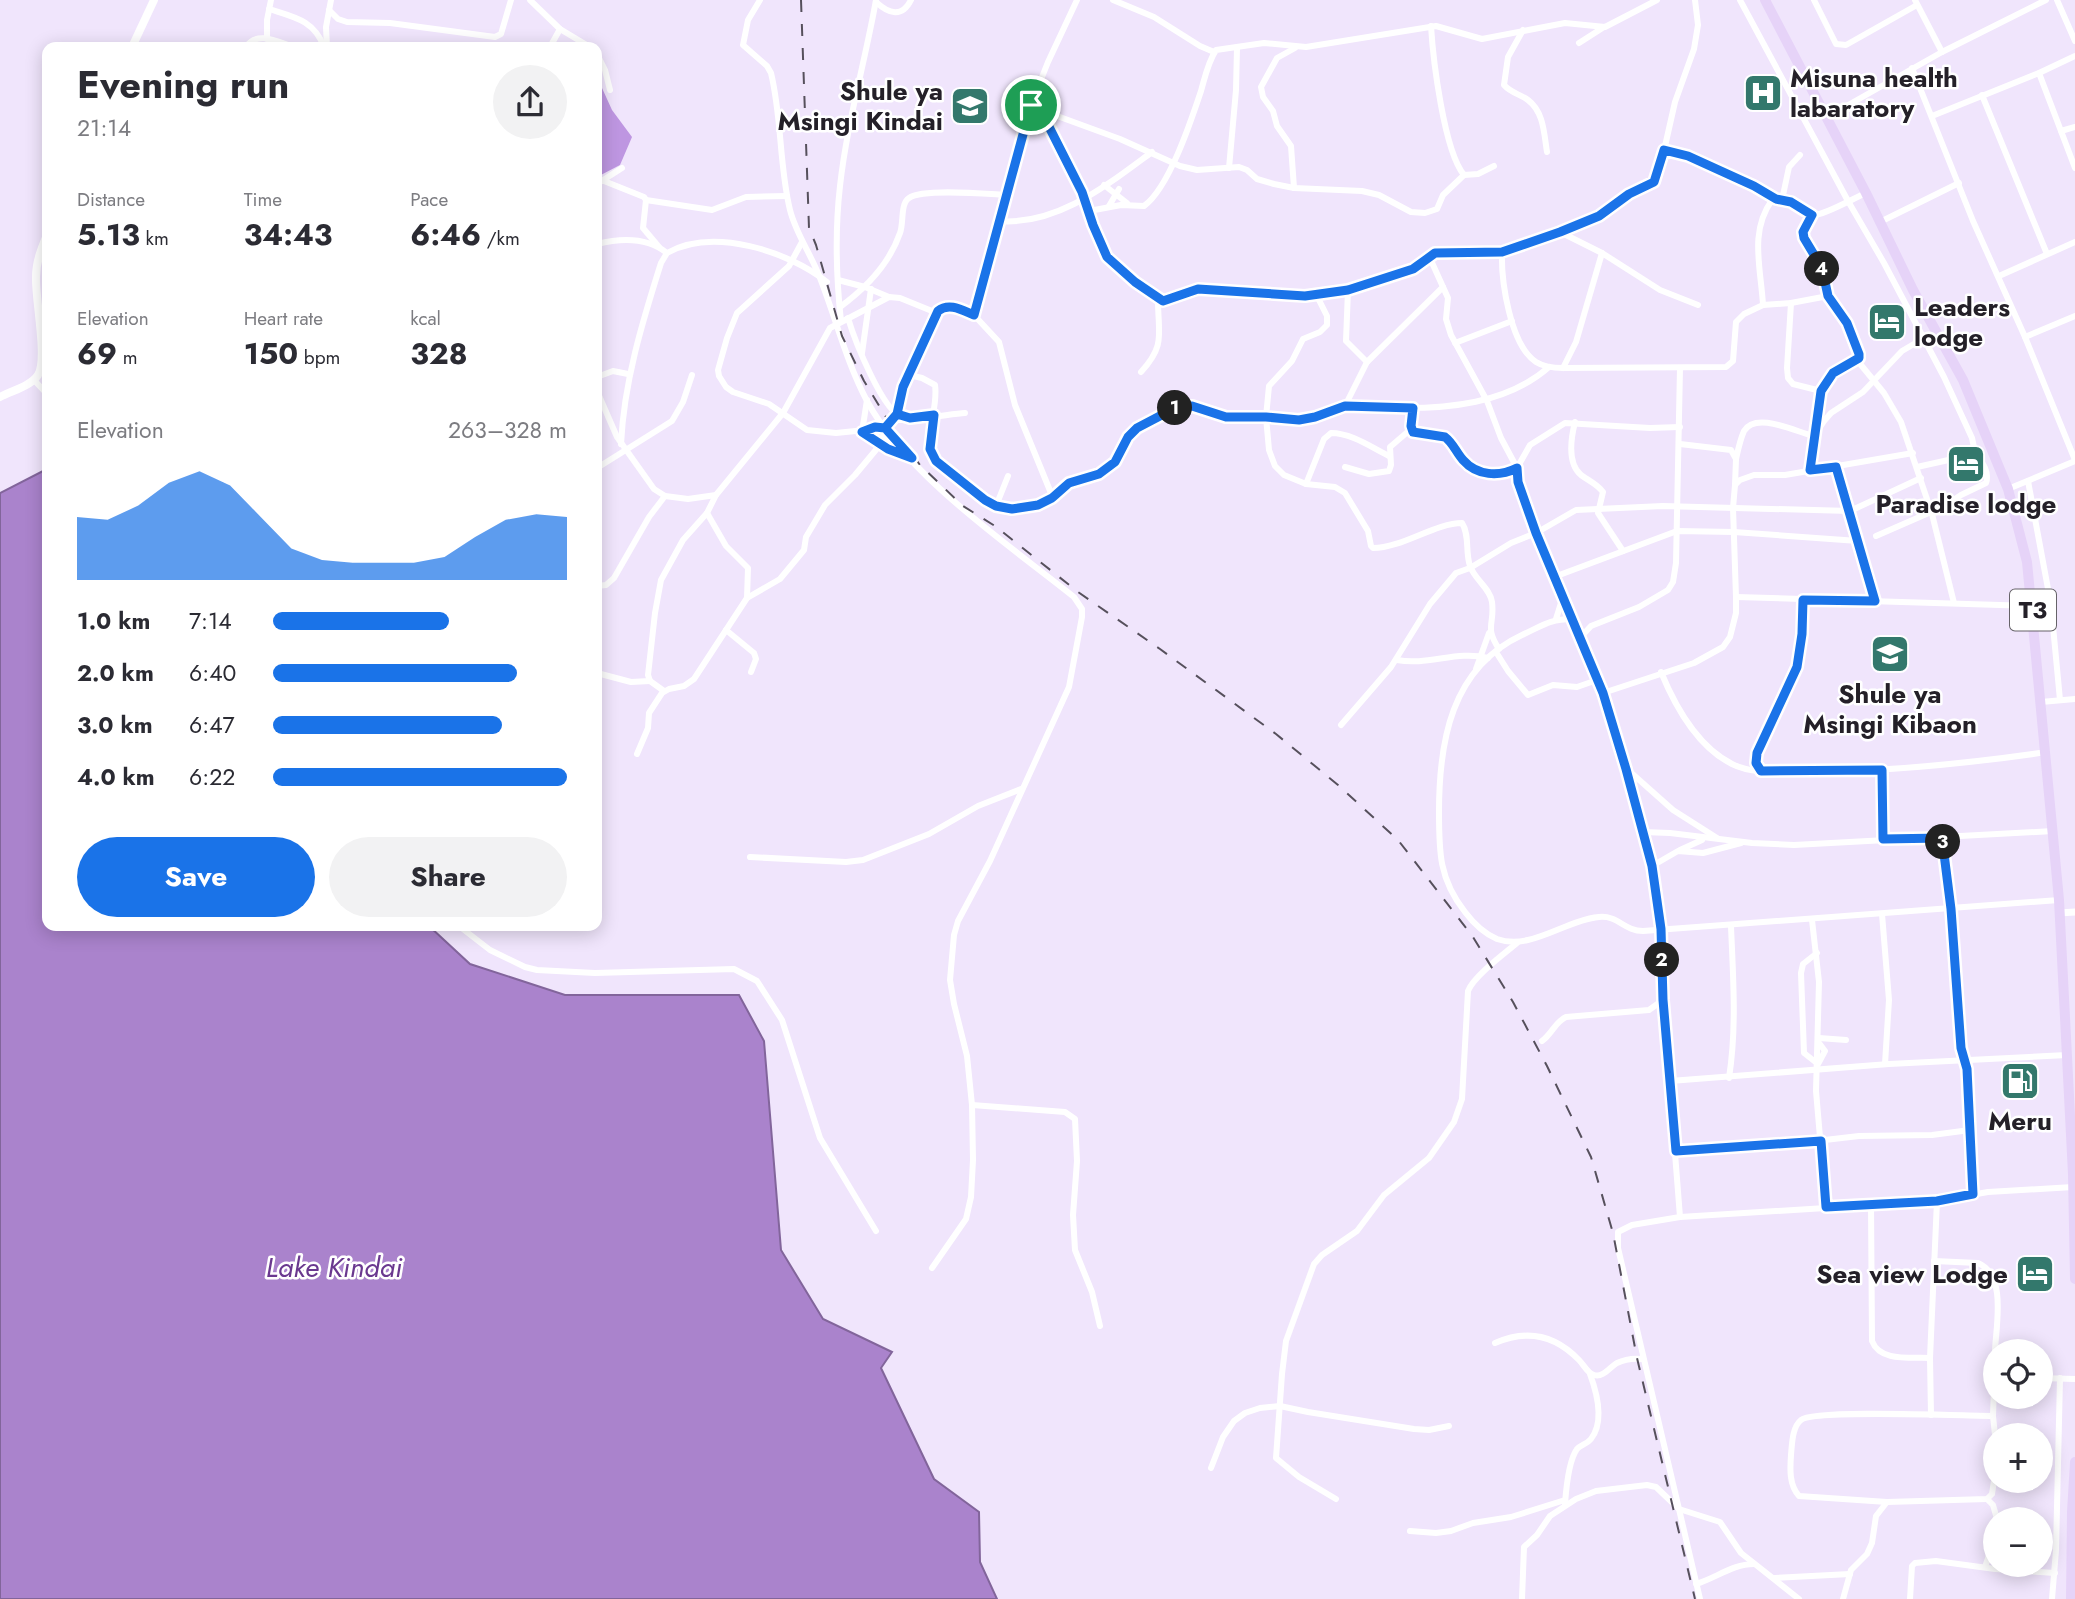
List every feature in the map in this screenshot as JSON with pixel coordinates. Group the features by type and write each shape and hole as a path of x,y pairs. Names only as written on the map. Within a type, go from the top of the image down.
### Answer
{"highway":[{"name":"T3","path":"1765,0 1866,193 1913,290 1963,380 2008,489 2027,562 2059,900 2074,1173 2075,1279"},
{"path":"2071,1599 2075,1462"}],"main road":[{"path":"134,42 153,0"},
{"path":"0,397 34,380 40,370 36,296 37,266 42,250"}],"street":[{"path":"267,39 271,0"},
{"path":"326,42 331,0"},
{"path":"329,9 338,19 347,22 390,23 495,37 501,34 511,0"},
{"path":"530,0 560,29 582,42"},
{"path":"761,0 748,20 743,45 767,66 771,73 787,196 794,225 841,321 879,389 897,414 910,418 965,413"},
{"path":"911,0 901,12 891,12 876,1 840,186 838,280 841,321 850,366 885,428 948,496 1074,597 1082,609 1069,687 990,861 958,921 952,944 950,980 967,1056 972,1105 973,1160 969,1209 959,1230 932,1268"},
{"path":"974,315 1031,105 1077,0"},
{"path":"1113,0 1154,17 1214,52 1270,43 1297,47 1341,42 1431,26 1444,27 1477,38 1565,23 1605,27"},
{"path":"1579,43 1657,0"},
{"path":"1040,109 1085,199 1107,257 1158,300 1168,300 1183,292 1198,289 1317,296 1348,290 1413,269 1423,264 1429,256 1442,252 1502,252 1599,216 1629,194 1653,183 1675,102 1694,50 1698,25 1695,0"},
{"path":"1740,0 1924,338 1987,474 1986,483 1931,513 1876,536"},
{"path":"1814,0 1836,44 1841,46 1916,2 1942,52"},
{"path":"1827,117 1912,68 2046,0"},
{"path":"2057,0 2075,41"},
{"path":"269,9 295,17 312,26 323,42"},
{"path":"1431,26 1444,116 1453,152 1464,175"},
{"path":"553,42 560,29"},
{"path":"1523,30 1508,57 1504,85 1531,102 1543,123 1547,152"},
{"path":"249,42 257,38 277,42"},
{"path":"1293,188 1291,146 1277,126 1261,87 1277,58 1297,47"},
{"path":"1229,168 1237,48"},
{"path":"1089,211 1129,204 1139,207 1149,203 1163,184 1174,161 1193,116 1214,52"},
{"path":"1932,116 2075,57"},
{"path":"602,64 610,90"},
{"path":"1912,68 1973,221 2072,443 2075,460 2008,489"},
{"path":"2039,73 2075,168"},
{"path":"1982,95 2047,254"},
{"path":"1031,105 1174,161 1180,166 1202,171 1244,168 1262,181 1293,188 1362,191 1379,195 1411,212 1424,213 1437,209 1443,195 1464,175 1478,174 1494,166"},
{"path":"2061,131 2075,127"},
{"path":"1664,150 1688,156 1779,199 1791,202 1812,215 1818,215 1866,193"},
{"path":"998,221 1030,222 1085,199 1152,152"},
{"path":"1763,304 1756,248 1758,236 1769,204 1779,199 1789,167 1800,155"},
{"path":"602,181 622,168"},
{"path":"1880,222 1959,183"},
{"path":"602,184 641,195 646,200 716,210 746,197 787,196"},
{"path":"1104,186 1117,192 1129,204"},
{"path":"1109,206 1117,192"},
{"path":"840,307 868,288 892,251 901,231 904,203 908,198 928,193 1006,195"},
{"path":"646,200 643,228 667,253"},
{"path":"1812,215 1803,235 1822,268 1828,296 1847,323 1859,351 1861,365 1901,422 1921,478 1954,603"},
{"path":"1560,232 1602,253 1660,290 1698,305"},
{"path":"602,243 624,239 660,248"},
{"path":"623,447 623,407 628,374 661,263 667,253 679,246 723,242 768,251 827,282"},
{"path":"802,242 791,262 737,313 729,328 718,370 722,381 733,392 760,400 807,430 825,433 885,428"},
{"path":"1999,276 2075,242"},
{"path":"1502,252 1504,294 1512,321 1531,358 1549,367 1730,366 1733,361 1736,322 1744,314 1763,304 1791,303 1828,296"},
{"path":"1563,368 1576,342 1602,253"},
{"path":"1429,256 1448,302 1447,325 1487,401 1501,438 1517,468 1518,482 1536,533 1603,693 1652,866 1661,929 1663,1000 1680,1217"},
{"path":"838,280 938,311"},
{"path":"1345,406 1367,362 1443,287"},
{"path":"861,355 869,308 868,288"},
{"path":"1348,290 1346,341 1367,362"},
{"path":"1317,296 1327,316 1327,325 1320,332 1303,339 1292,361 1269,386 1266,417 1269,450 1275,466 1292,480 1335,487 1345,493 1368,531 1373,548 1462,523 1466,528 1470,568 1491,597 1493,607 1490,632 1475,671 1454,710 1441,753 1439,801 1441,862 1445,879 1452,896 1485,933 1498,939 1519,941 1535,939 1553,930 1598,917 1613,918 1630,930 1661,929 2059,900"},
{"path":"650,681 655,613 661,580 682,540 707,513 716,495 783,413 827,332 841,321 889,297"},
{"path":"1141,372 1154,358 1158,348 1158,300"},
{"path":"1791,303 1787,374 1793,384 1821,391"},
{"path":"637,754 648,728 649,713 664,691 684,686 694,679 747,598 780,579 804,550 806,537 825,505 880,445 885,428 897,414 903,387 938,311 945,306 974,315 999,342 1015,405 1031,449 1050,486 1052,498"},
{"path":"2025,337 2075,316"},
{"path":"1455,343 1512,321"},
{"path":"1814,436 1831,413 1864,392 1902,351 1924,338"},
{"path":"1810,470 1821,391 1833,373 1859,358"},
{"path":"909,375 922,378 936,386 930,449 936,461 958,481 996,506 1024,508 1052,498 1069,483 1099,474 1115,462 1128,437 1137,428 1177,407 1192,406 1226,417 1289,420 1308,419 1345,406 1413,408 1487,401 1529,383 1549,367"},
{"path":"1580,638 1591,626 1639,607 1668,590 1674,576 1680,444 1680,368"},
{"path":"602,375 613,372 628,374"},
{"path":"602,464 623,447 672,421 683,402 692,375"},
{"path":"34,380 42,389"},
{"path":"862,432 867,400"},
{"path":"602,402 623,447 654,489 665,496 688,499 716,495"},
{"path":"1413,408 1412,429 1416,433 1445,437 1464,461 1485,473 1504,474 1517,468 1535,441 1559,426 1575,422 1626,428 1680,427"},
{"path":"1575,422 1571,438 1572,458 1578,473 1598,485 1603,492 1603,500 1597,508"},
{"path":"1603,693 1694,663 1723,647 1730,637 1735,613 1733,508 1736,459 1745,431 1754,423 1766,422 1814,436"},
{"path":"1345,467 1362,473 1379,474 1391,469 1389,451 1392,444 1412,429"},
{"path":"862,432 903,457 912,458"},
{"path":"1306,484 1324,439 1331,433 1359,440 1389,456"},
{"path":"1680,444 1728,449 1736,459"},
{"path":"1735,485 1754,475 1777,476 1913,453"},
{"path":"1917,467 1975,453"},
{"path":"1836,467 1875,601"},
{"path":"996,506 1008,476"},
{"path":"1341,725 1397,660 1437,595 1456,573 1576,510 1733,508 1850,511 1921,478"},
{"path":"2028,481 2051,605 2060,700"},
{"path":"602,585 614,578 649,517 665,496"},
{"path":"1597,508 1623,551"},
{"path":"707,513 726,546 748,568 747,598"},
{"path":"1554,578 1677,531 1734,532 1857,541"},
{"path":"1736,597 2033,606"},
{"path":"1556,619 1562,600"},
{"path":"1761,771 1756,763 1757,753 1797,667 1803,600"},
{"path":"1475,671 1511,639 1556,619 1591,626"},
{"path":"726,630 754,653 756,666 751,673"},
{"path":"1490,632 1507,671 1528,695 1553,685 1577,688 1597,680"},
{"path":"1397,660 1414,663 1460,655 1488,657"},
{"path":"1661,672 1683,714 1707,745 1731,764 1746,769 1882,770 2046,752"},
{"path":"602,674 631,682 650,681 664,691"},
{"path":"2041,702 2075,699"},
{"path":"1626,769 1673,810 1718,839"},
{"path":"1882,770 1883,839"},
{"path":"750,858 846,862 863,860 929,834 978,806 1021,789"},
{"path":"1643,832 1794,845 2053,831"},
{"path":"1942,838 1951,909 1961,1048 1965,1060 1973,1194"},
{"path":"1652,866 1707,839"},
{"path":"1678,851 1703,853 1743,842"},
{"path":"2059,913 2075,912"},
{"path":"1882,914 1889,1000 1885,1064"},
{"path":"1812,920 1819,982 1816,1091 1826,1207"},
{"path":"1728,1078 1734,1045 1735,1012 1731,926"},
{"path":"465,931 490,950 537,970 595,973 734,969 757,981 782,1020 820,1138 876,1231"},
{"path":"1336,1499 1277,1461 1286,1341 1314,1264 1322,1255 1357,1231 1375,1205 1429,1158 1448,1132 1459,1113 1462,1098 1470,986 1490,964 1519,941"},
{"path":"1817,953 1803,964 1801,973 1804,1053 1818,1067"},
{"path":"1542,1041 1559,1021 1566,1017 1649,1010 1663,1000"},
{"path":"1819,1041 1846,1040"},
{"path":"1670,1082 1818,1067 2067,1055"},
{"path":"972,1105 1065,1112 1075,1119 1075,1250 1092,1292 1100,1326"},
{"path":"1676,1151 1859,1136 1932,1135 1970,1130"},
{"path":"1700,1599 1618,1248 1618,1232 1632,1225 1680,1217 1937,1201 1973,1194 2073,1187"},
{"path":"1931,1415 1930,1358 1937,1201"},
{"path":"1871,1204 1874,1348 1885,1355 1930,1358"},
{"path":"1934,1261 1978,1263 1990,1272 1997,1289 1995,1339"},
{"path":"1495,1343 1515,1336 1538,1336 1572,1353 1590,1374 1599,1402 1595,1431 1591,1438 1577,1449 1569,1474 1565,1503 1550,1516 1537,1535 1524,1547 1522,1599"},
{"path":"1597,1392 1602,1375 1619,1362 1643,1359"},
{"path":"1590,1374 1602,1375"},
{"path":"2053,1378 2075,1379"},
{"path":"2052,1599 2060,1378"},
{"path":"1211,1468 1223,1437 1234,1421 1252,1410 1280,1406 1414,1429 1429,1430 1449,1426"},
{"path":"1993,1409 1994,1423"},
{"path":"1992,1493 1987,1499 1887,1502 1798,1496 1794,1491 1790,1470 1796,1426 1802,1419 1814,1415 1993,1416"},
{"path":"1410,1531 1443,1533 1473,1523 1511,1517 1565,1503 1596,1491 1647,1485 1656,1487 1679,1509 1720,1522 1741,1553 1799,1599"},
{"path":"1987,1499 1994,1507"},
{"path":"1843,1597 1850,1574 1867,1554 1872,1543 1876,1516 1887,1502"},
{"path":"1910,1599 1912,1566 1915,1563 1936,1561 1983,1567"},
{"path":"1696,1584 1739,1566 1755,1564"},
{"path":"1775,1578 1850,1574"}],"shaded area":[{"path":"602,88 612,110 632,137 620,165 602,174"}],"water":[{"name":"Lake Kindai","path":"42,472 42,931 434,931 470,964 565,995 739,995 764,1041 781,1250 823,1319 892,1352 881,1368 934,1479 979,1512 980,1562 997,1599 0,1599 0,493"}],"railway":[{"path":"801,0 809,228 842,336 864,381 892,427 920,465 963,506 995,526 1078,592 1276,734 1338,785 1398,840 1473,937 1513,1002 1591,1157 1613,1233 1637,1358 1695,1599"}],"place":[{"name":"Misuna health labaratory","path":"1763,93"},
{"name":"Shule ya Msingi Kindai","path":"970,106"},
{"name":"Leaders lodge","path":"1887,322"},
{"name":"Paradise lodge","path":"1966,464"},
{"name":"Shule ya Msingi Kibaon","path":"1890,654"},
{"name":"Meru","path":"2020,1081"},
{"name":"Sea view Lodge","path":"2035,1274"}],"route":[{"path":"1031,105 974,315 945,306 938,311 903,387 897,414 885,428 912,458 903,457 862,432 875,427 885,428 889,421 897,414 910,418 934,415 931,455 958,481 985,500 996,506 1012,509 1038,505 1052,498 1069,483 1099,474 1115,462 1132,432 1171,409 1184,406 1200,408 1226,417 1289,420 1308,419 1330,410 1354,405 1413,408 1413,432 1445,437 1473,468 1497,475 1517,468 1518,482 1536,533 1603,693 1652,866 1661,929 1663,1000 1676,1151 1821,1141 1826,1207 1937,1201 1973,1194 1967,1069 1961,1048 1951,909 1942,838 1883,839 1882,770 1761,771 1756,763 1757,753 1797,667 1803,600 1875,601 1836,467 1810,470 1821,391 1833,373 1859,358 1855,340 1828,296 1822,268 1803,235 1812,215 1791,202 1776,199 1688,156 1664,150 1654,182 1629,194 1605,213 1502,252 1435,253 1419,267 1348,290 1317,296 1198,289 1163,301 1135,282 1107,257 1077,181 1040,109 1031,105"}]}
